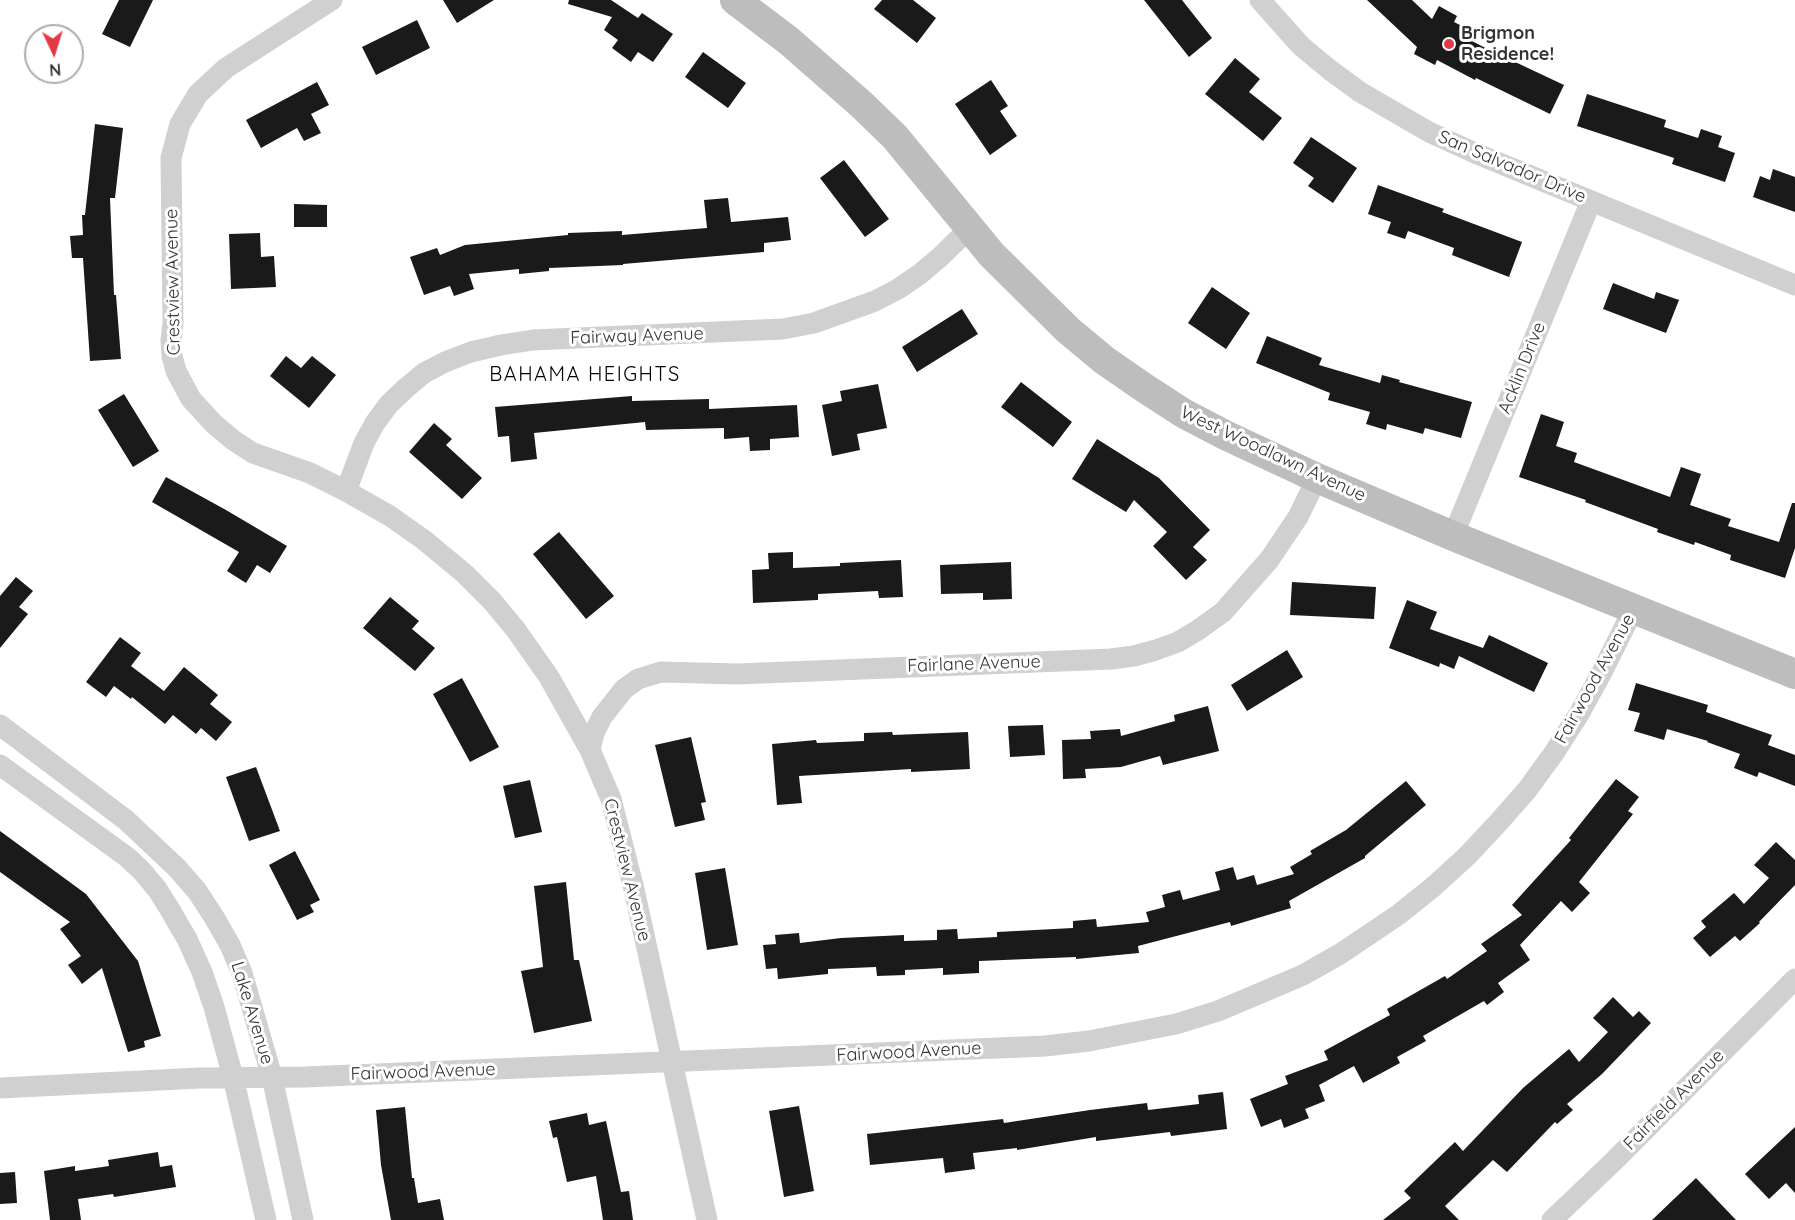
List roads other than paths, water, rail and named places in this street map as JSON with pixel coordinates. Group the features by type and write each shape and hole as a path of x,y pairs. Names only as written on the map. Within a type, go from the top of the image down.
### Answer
{"street":[{"name":"Crestview Avenue","path":"332,0 226,68 198,94 180,124 171,158 172,356 182,385 191,399 214,424 253,453 310,473 346,491 390,516 424,540 465,574 492,601 516,630 549,677 590,750 611,800 633,885 707,1220"},
{"name":"West Woodlawn Avenue","path":"735,0 789,41 862,105 895,137 992,255 1068,330 1133,381 1225,435 1317,478 1453,536 1795,674"},
{"name":"San Salvador Drive","path":"1260,0 1308,52 1360,92 1429,132 1474,153 1795,285"},
{"name":"Acklin Drive","path":"1453,536 1591,201"},
{"name":"Fairway Avenue","path":"346,491 364,443 389,404 424,373 445,362 501,345 533,340 783,329 814,323 845,313 898,289 939,258 970,228"},
{"name":"Fairlane Avenue","path":"590,750 594,733 602,717 624,689 638,679 661,672 738,674 1111,659 1134,656 1178,642 1222,612 1269,560 1298,517 1317,478"},
{"name":"Fairwood Avenue","path":"0,1088 200,1077 272,1077 1045,1046 1089,1041 1176,1024 1218,1011 1303,975 1340,954 1398,915 1433,887 1467,856 1527,790 1579,714 1634,608"},
{"name":"Lake Avenue","path":"0,725 126,820 161,852 197,891 214,917 242,974 272,1077 303,1220"},
{"name":"Lake Avenue","path":"0,765 127,857 141,870 157,889 187,939 214,1007 233,1077 266,1220"},
{"name":"Fairfield Avenue","path":"1552,1220 1795,979"}],"place":[{"name":"Brigmon Residence!","path":"1449,44"}],"district":[{"name":"BAHAMA HEIGHTS","path":"585,375"}]}
